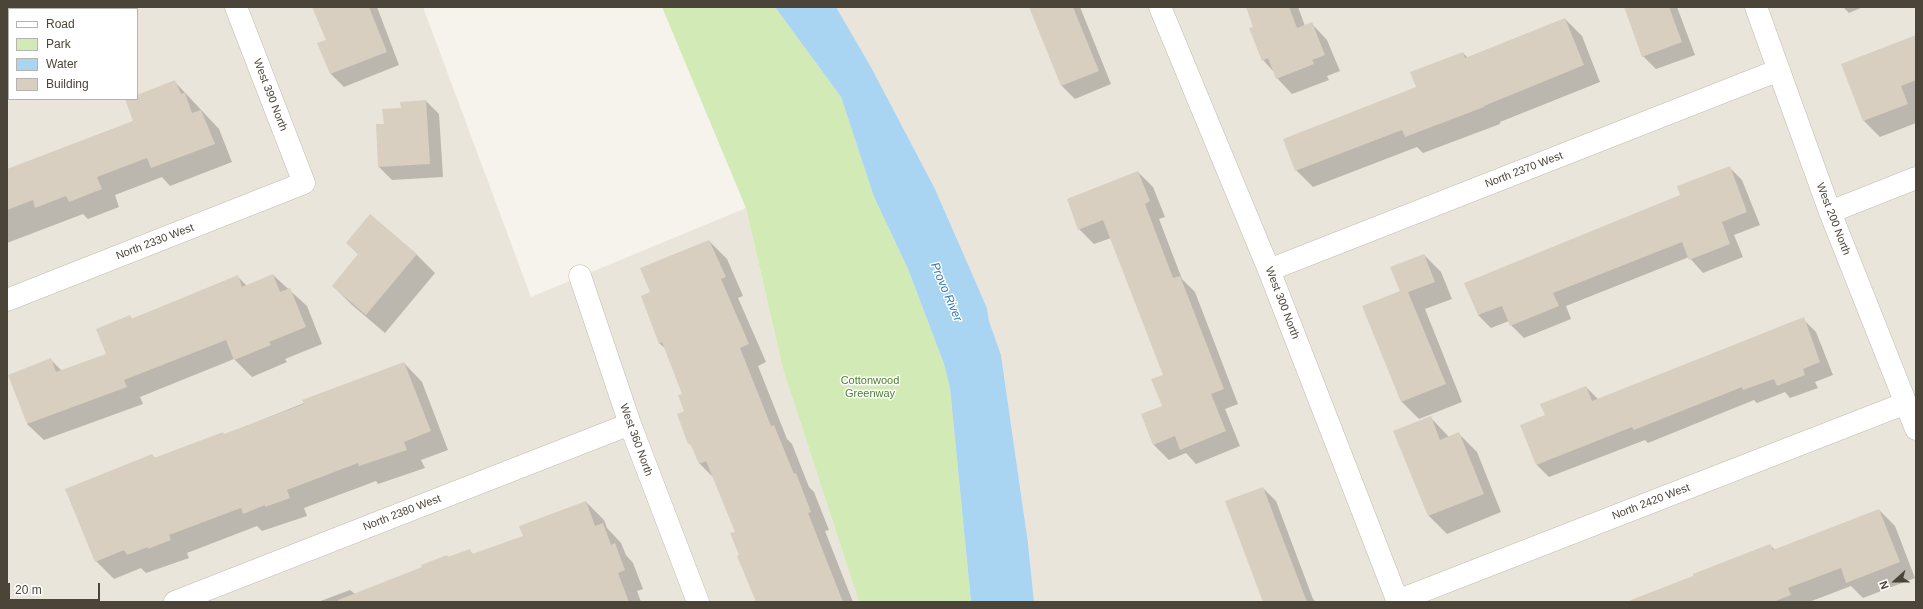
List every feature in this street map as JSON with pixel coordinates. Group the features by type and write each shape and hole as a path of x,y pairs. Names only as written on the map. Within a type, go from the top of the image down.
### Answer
{"street":[{"name":"West 390 North","path":"236,7 304,183"},
{"name":"West 300 North","path":"1160,7 1269,270 1398,602"},
{"name":"West 200 North","path":"1756,7 1830,212 1916,429"},
{"name":"North 2370 West","path":"1269,270 1779,70"},
{"path":"1830,212 1916,178"},
{"name":"North 2330 West","path":"7,300 304,183"},
{"name":"West 360 North","path":"580,276 630,424 698,602"},
{"name":"North 2420 West","path":"1398,602 1906,403"},
{"name":"North 2380 West","path":"175,602 630,424"}],"shaded area":[{"path":"7,7 423,7 531,297 746,208 783,369 859,602 7,602"},
{"path":"836,7 1916,7 1916,602 1034,602 1028,543 1001,355 989,321 987,308 935,189 871,67"}],"green space":[{"name":"Cottonwood Greenway","path":"662,7 775,7 841,97 874,197 908,269 944,364 950,388 971,602 859,602 783,369 746,208"}],"water":[{"name":"Provo River","path":"775,7 836,7 871,67 935,189 987,308 989,321 1001,355 1028,543 1034,602 971,602 950,388 944,364 908,269 874,197 841,97"}],"building":[{"path":"312,7 369,7 387,52 330,74 317,43 326,40"},
{"path":"1029,7 1073,7 1099,71 1061,86"},
{"path":"1246,7 1289,7 1297,28 1312,22 1325,55 1312,60 1314,64 1276,79 1268,58 1262,61 1249,28 1253,27"},
{"path":"1624,7 1669,7 1682,42 1642,57"},
{"path":"1565,18 1584,65 1484,107 1405,137 1402,130 1295,171 1283,139 1416,87 1410,72 1463,52 1465,58"},
{"path":"1916,35 1916,80 1901,86 1908,104 1863,121 1841,64"},
{"path":"175,80 181,94 185,93 192,113 201,110 215,144 151,168 147,158 97,177 102,189 69,202 66,196 35,208 33,200 7,210 7,169 133,121 125,100 138,100 138,95"},
{"path":"426,100 430,164 378,167 376,124 384,124 382,109 401,108 400,102"},
{"path":"1730,166 1747,212 1722,222 1730,244 1689,260 1682,242 1553,293 1559,306 1510,326 1502,306 1478,315 1464,283 1680,195 1677,186"},
{"path":"1138,171 1150,201 1145,204 1173,278 1180,276 1224,389 1211,394 1226,431 1180,450 1175,436 1153,445 1141,414 1162,406 1151,379 1163,375 1103,220 1078,230 1067,199"},
{"path":"370,214 417,254 366,315 332,286 358,254 346,243"},
{"path":"709,240 726,277 721,279 749,344 740,348 771,426 774,425 794,474 796,473 811,512 808,513 843,602 756,602 737,556 739,555 730,533 735,532 706,461 699,464 690,443 688,444 677,414 684,411 678,395 682,394 662,342 659,344 641,296 650,292 640,268"},
{"path":"1424,254 1435,282 1408,292 1446,384 1401,402 1362,306 1400,291 1390,267"},
{"path":"273,274 280,292 290,288 306,327 269,342 271,345 234,360 226,340 124,380 127,387 27,424 8,375 51,358 56,372 106,354 96,329 130,315 131,319 238,275 242,287"},
{"path":"1804,317 1820,362 1803,369 1805,375 1777,386 1774,379 1743,390 1742,387 1634,430 1632,427 1536,465 1520,425 1545,415 1540,404 1586,386 1592,401"},
{"path":"404,362 431,431 404,442 407,450 359,466 358,463 287,490 290,498 265,507 265,505 243,514 241,508 169,535 171,540 148,549 148,547 127,555 124,550 95,562 65,489 152,454 154,458 223,432 224,434 304,404 302,400"},
{"path":"1431,416 1440,440 1459,432 1484,494 1428,516 1393,431"},
{"path":"1263,487 1307,602 1263,602 1225,501"},
{"path":"586,501 595,526 603,523 611,545 615,543 625,570 618,573 629,602 338,602 338,600 422,567 421,565 447,555 448,557 470,549 472,554 523,536 519,526"},
{"path":"1879,509 1900,562 1846,583 1841,568 1788,588 1791,595 1773,602 1631,602 1631,600 1693,576 1693,574 1770,544 1773,550"}]}
